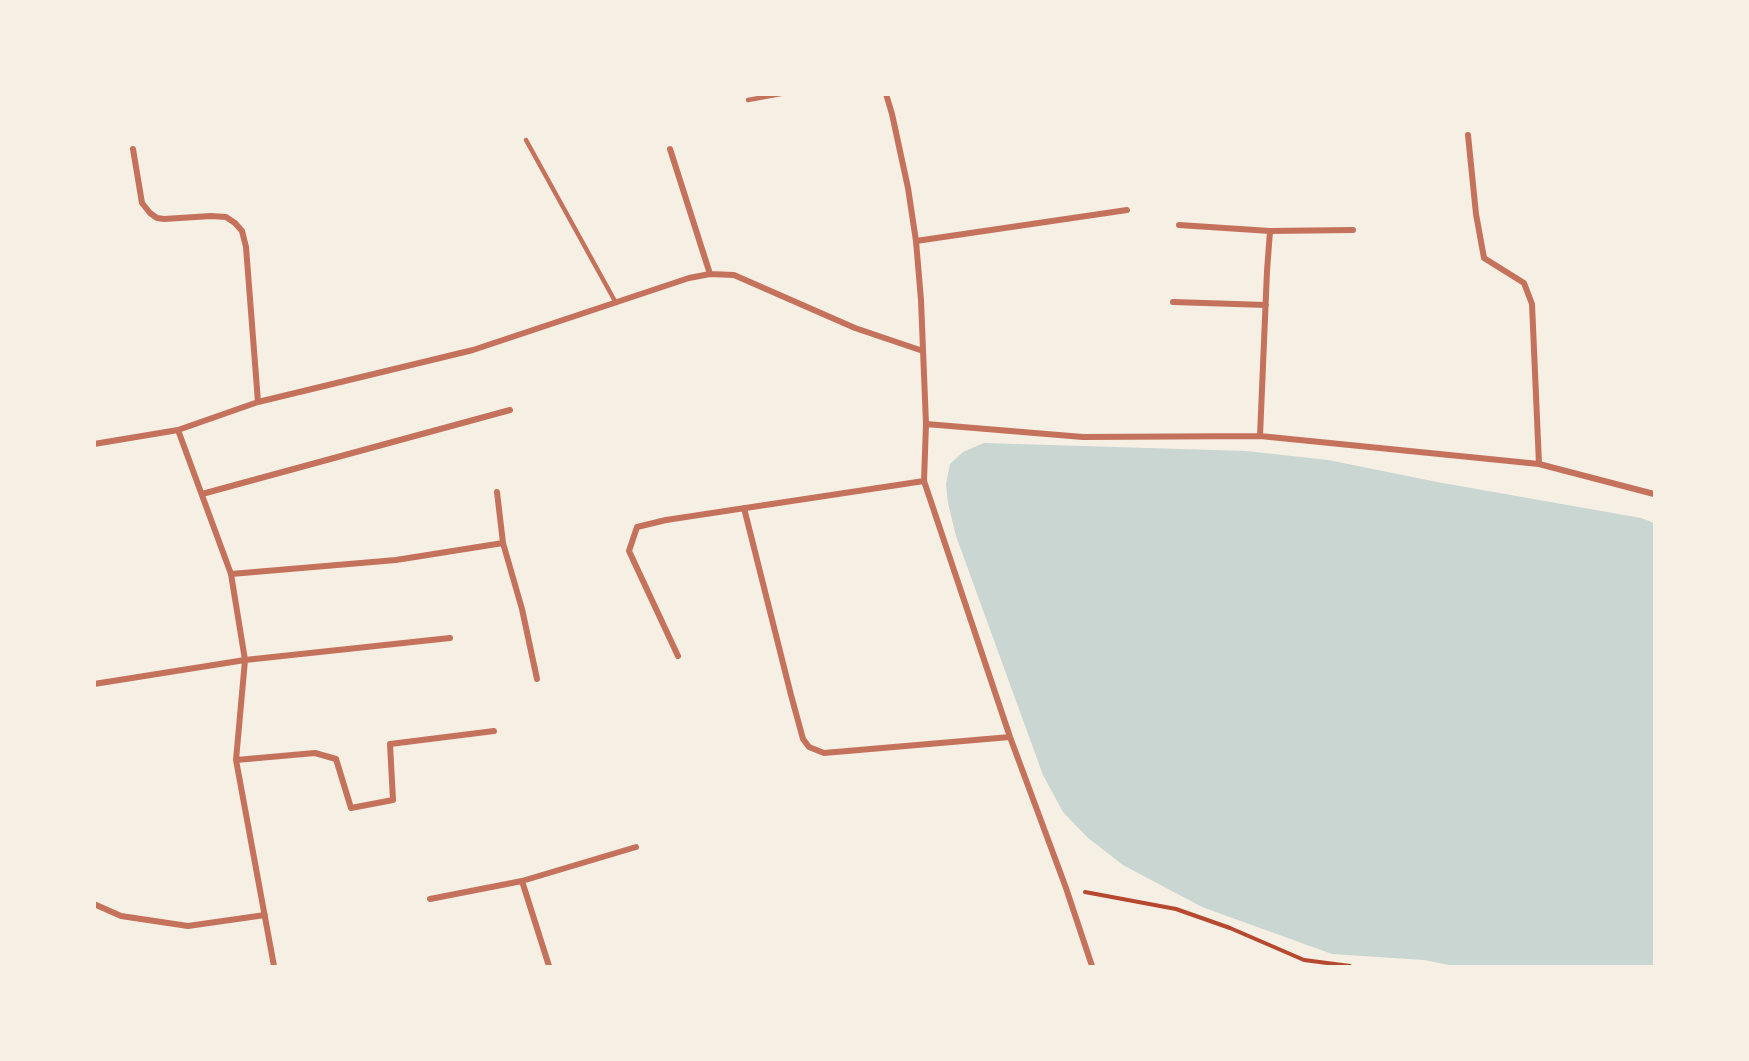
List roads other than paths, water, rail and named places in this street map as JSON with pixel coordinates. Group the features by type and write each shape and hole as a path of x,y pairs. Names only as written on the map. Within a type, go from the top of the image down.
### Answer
{"street":[{"path":"886,94 908,188 916,242 921,300 926,424 924,481 1010,737 1066,888 1092,966"},
{"path":"1468,135 1476,214 1484,258 1524,283 1532,304 1539,465"},
{"path":"133,149 142,203 150,213 164,219 211,216 226,218 242,231 246,247 258,402"},
{"path":"670,149 710,274"},
{"path":"916,242 1127,210"},
{"path":"1179,225 1270,231 1353,230"},
{"path":"1260,436 1270,231"},
{"path":"94,444 178,430 258,402 472,350 689,278 710,274 734,275 855,328 923,351"},
{"path":"1173,302 1266,305"},
{"path":"202,494 510,410"},
{"path":"926,424 1083,437 1260,436 1539,465 1654,494"},
{"path":"178,430 231,574 245,660 236,760 274,966"},
{"path":"678,656 629,551 638,527 744,508 924,481"},
{"path":"497,492 503,543 522,609 537,679"},
{"path":"744,508 803,739 809,747 824,753 1010,737"},
{"path":"231,574 396,560 503,543"},
{"path":"94,684 245,660 450,638"},
{"path":"236,760 315,753 336,759 351,808 393,800 390,744 494,731"},
{"path":"430,899 522,881 636,847"},
{"path":"522,881 549,966"},
{"path":"94,904 121,916 188,926 265,915"}],"lane":[{"path":"748,100 781,94"},
{"path":"526,140 616,303"}]}
